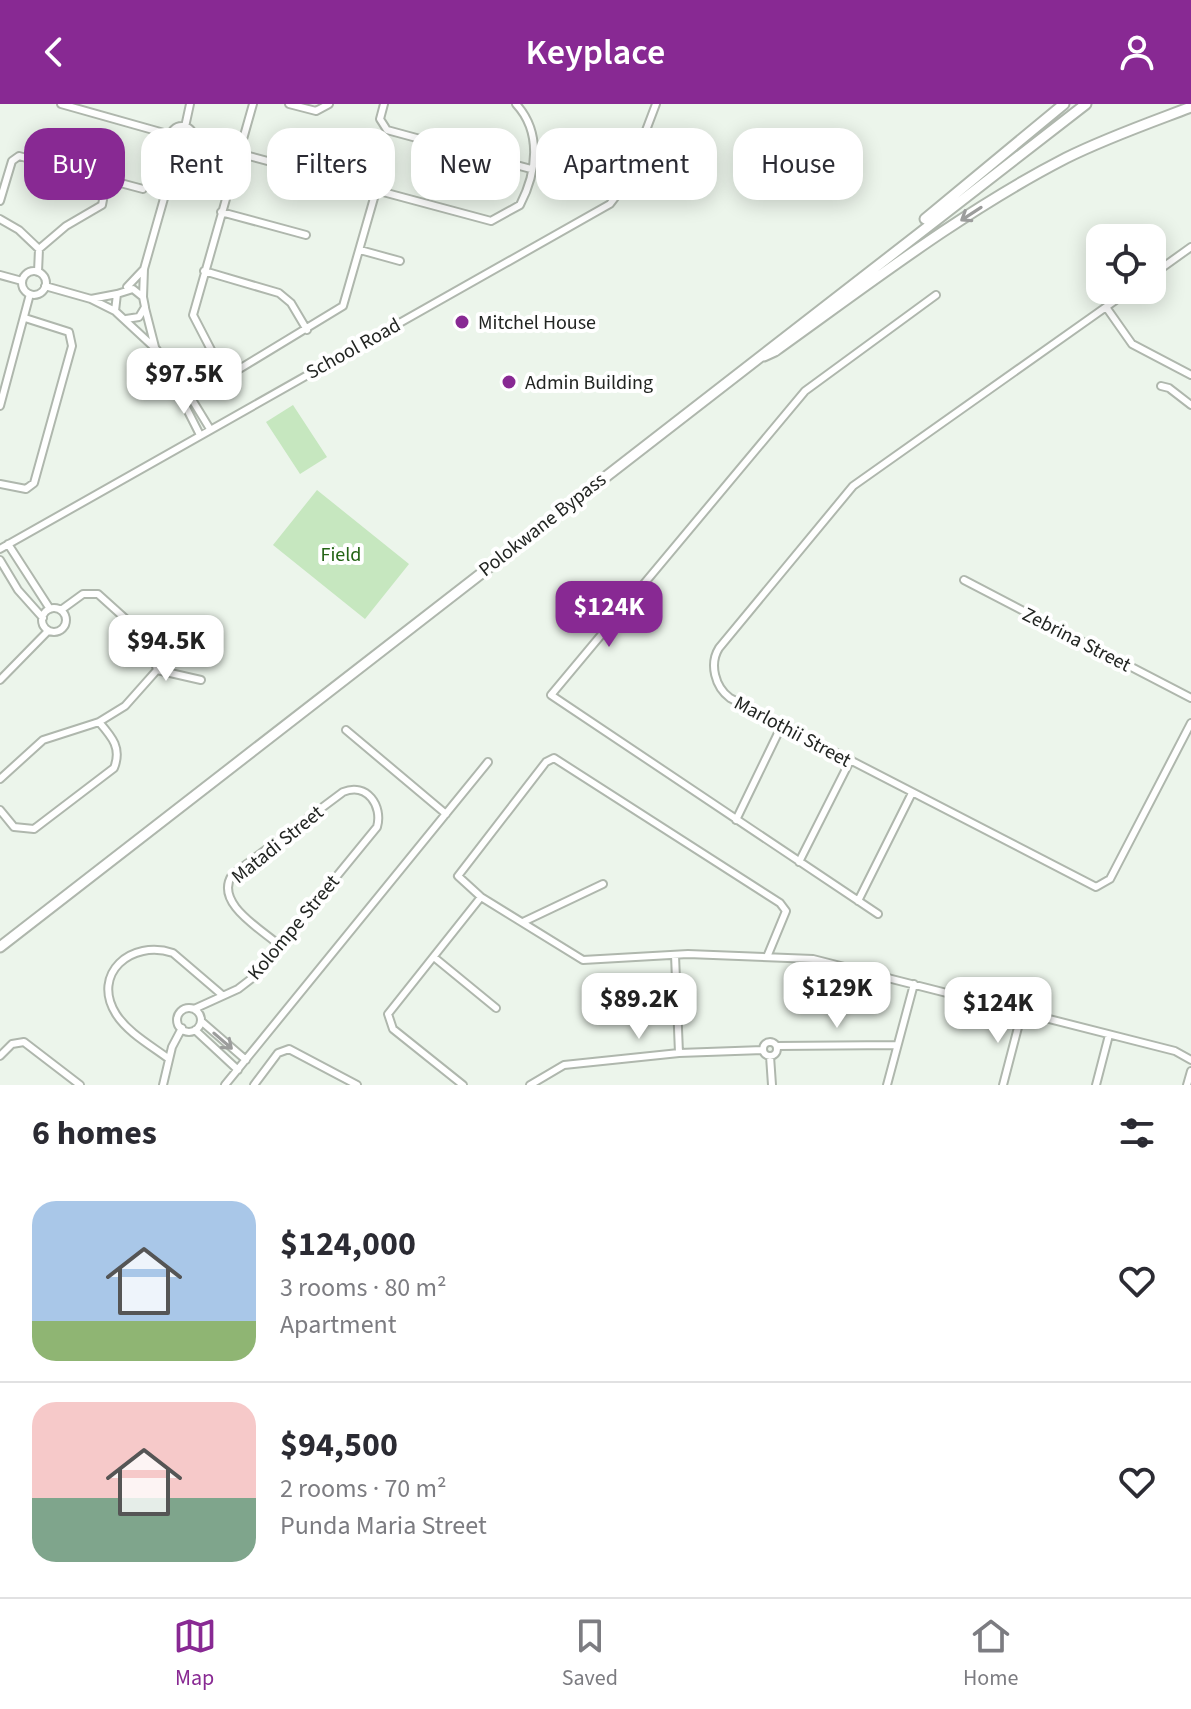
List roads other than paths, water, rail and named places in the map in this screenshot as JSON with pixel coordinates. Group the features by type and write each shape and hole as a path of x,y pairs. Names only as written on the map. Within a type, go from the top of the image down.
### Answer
{"highway":[{"path":"824,304 1064,104"},
{"name":"Polokwane Bypass","path":"0,947 824,304 1086,104"},
{"path":"758,357 775,351 932,239 1012,188 1068,157 1191,107"}],"street":[{"path":"61,104 146,128"},
{"path":"177,128 185,127 190,104"},
{"path":"245,128 253,104"},
{"path":"289,104 316,111 329,104"},
{"path":"384,104 380,119 387,130 531,169"},
{"path":"395,196 491,221 520,205 531,169 535,136 516,104"},
{"name":"School Road","path":"0,549 610,204 626,183 656,104"},
{"path":"0,201 15,157 24,156"},
{"path":"38,272 39,249 66,226 102,205 103,200"},
{"path":"164,200 144,269 143,297 157,350 168,370 169,380 200,435"},
{"path":"224,200 194,319 222,371 236,371 343,306 374,200"},
{"path":"221,212 306,235"},
{"path":"0,219 19,230 39,249"},
{"path":"1166,265 1191,247"},
{"path":"360,250 400,261"},
{"path":"91,299 117,294 144,269"},
{"path":"204,271 279,293 291,303 307,330"},
{"path":"22,281 29,272 38,272 44,277 45,286 39,293 30,294"},
{"path":"0,275 22,281 30,294 0,406"},
{"path":"45,286 91,299 115,311 157,350"},
{"path":"126,288 137,290 143,297"},
{"path":"115,311 117,294"},
{"path":"878,914 551,695 805,391 936,295"},
{"name":"Marlothii Street","path":"1110,304 853,486 719,648 714,666 722,692 912,793 1100,887 1110,879 1191,723"},
{"path":"126,319 139,317 145,307"},
{"path":"1106,307 1132,344 1191,375"},
{"path":"0,484 26,489 34,483 72,346 69,332 25,318"},
{"path":"168,370 177,375 210,429"},
{"path":"1161,386 1169,388 1191,405"},
{"path":"8,544 50,609"},
{"path":"0,560 18,590 43,618 48,631"},
{"name":"Zebrina Street","path":"964,580 1191,698"},
{"path":"0,779 43,740 99,722 125,706 157,670 155,649 149,640 98,594 83,594 61,610 50,609"},
{"path":"43,618 50,609"},
{"path":"48,631 58,632 65,627 66,616 61,610"},
{"path":"0,680 48,631"},
{"path":"157,670 201,680"},
{"path":"0,810 14,827 34,829 114,768 118,758 116,742 99,722"},
{"path":"736,820 782,725"},
{"path":"346,730 446,814"},
{"path":"767,957 786,911 780,903 554,758 546,762 460,870 462,881 481,897 583,960 675,955 813,959 1186,1054 1191,1060"},
{"path":"799,862 850,761"},
{"path":"225,1085 488,762"},
{"name":"Matadi Street","path":"279,945 230,901 226,891 232,875 352,788 378,805 381,813 377,827"},
{"path":"858,901 912,793"},
{"name":"Kolompe Street","path":"194,1009 221,994 238,989 255,976 377,827"},
{"path":"523,922 603,884"},
{"path":"463,1085 389,1022 392,1008 481,897"},
{"path":"169,1059 125,1025 114,1012 111,977 120,962 136,950 152,947 173,953 221,994"},
{"path":"675,955 679,1053"},
{"path":"435,958 496,1008"},
{"path":"887,1085 914,984"},
{"path":"238,1070 195,1030 182,1028 177,1020 180,1013 194,1009 201,1021 246,1060"},
{"path":"1003,1085 1022,1012"},
{"path":"195,1030 201,1021"},
{"path":"163,1085 169,1059 182,1028"},
{"path":"1096,1085 1109,1035"},
{"path":"0,1056 12,1044 24,1042 75,1083"},
{"path":"763,1050 767,1042 777,1046 897,1045"},
{"path":"770,1056 777,1053 777,1046"},
{"path":"254,1085 278,1053 289,1049 357,1085"},
{"path":"530,1085 564,1065 679,1053 763,1050 770,1056 772,1085"},
{"path":"1187,1085 1191,1071"}],"place":[{"name":"Mitchel House","path":"462,322"},
{"name":"Admin Building","path":"509,382"}],"park label":[{"name":"Field","path":"341,554"}]}
